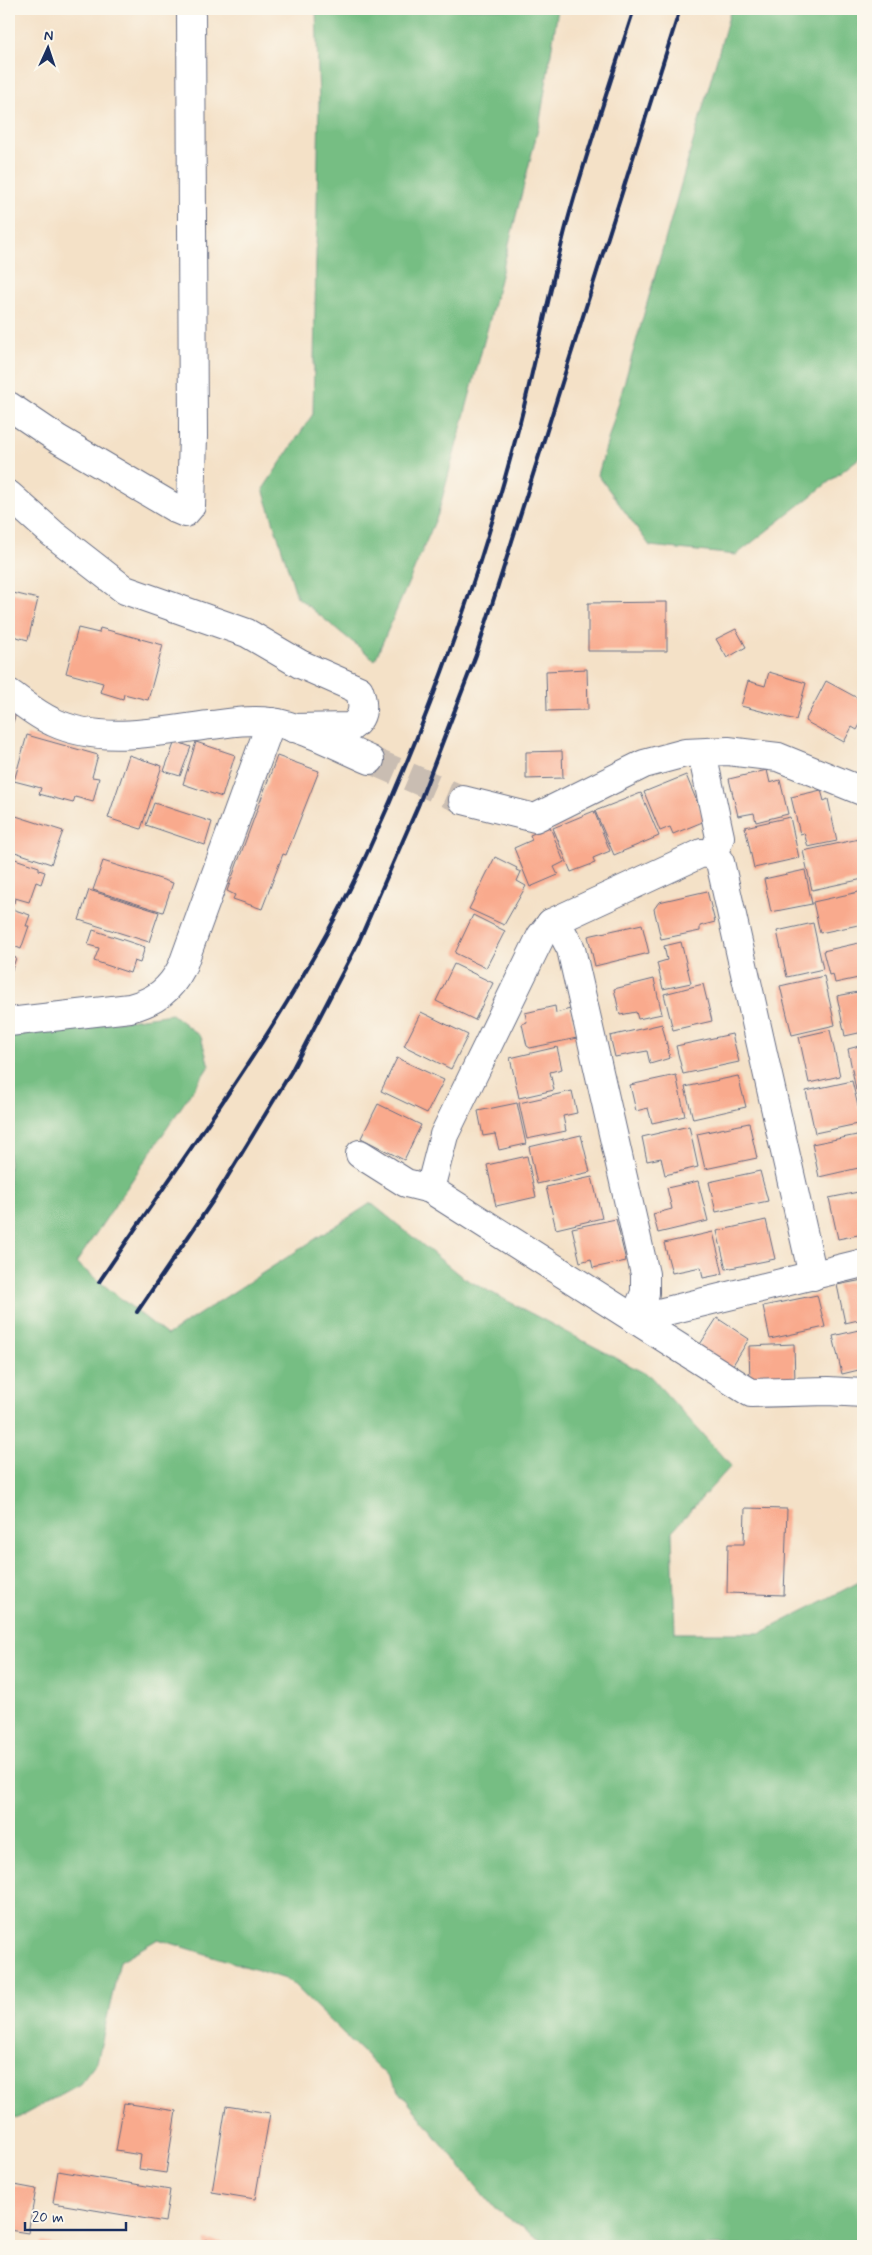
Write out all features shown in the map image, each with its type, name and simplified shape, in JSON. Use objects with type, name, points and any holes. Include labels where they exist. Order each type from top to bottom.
[{"type":"street","points":[[9,406],[58,439],[185,513],[191,506],[190,477],[193,436],[191,372],[191,9]]},
{"type":"street","points":[[9,494],[53,534],[125,590],[247,633],[300,664],[359,690],[363,701],[363,711],[358,722],[351,727],[282,725],[247,721],[121,735],[98,735],[74,730],[52,722],[9,693]]},
{"type":"street","points":[[282,725],[370,760]]},
{"type":"street","points":[[9,1022],[130,1008],[147,1004],[162,995],[174,982],[182,967],[282,725]]},
{"type":"street","points":[[463,800],[535,818],[644,764],[685,753],[728,751],[778,756],[863,792]]},
{"type":"street","points":[[702,752],[720,837],[713,856]]},
{"type":"street","points":[[430,1189],[444,1135],[541,936],[551,924],[702,853],[713,856],[720,862],[813,1276]]},
{"type":"street","points":[[551,924],[563,934],[571,949],[645,1274],[645,1293],[634,1319]]},
{"type":"street","points":[[360,1154],[406,1183],[430,1189],[751,1393],[828,1391],[863,1393]]},
{"type":"street","points":[[634,1319],[863,1263]]},
{"type":"green space","points":[[316,9],[558,9],[540,121],[438,514],[375,660],[297,597],[263,489],[313,414],[319,103]]},
{"type":"green space","points":[[731,9],[863,9],[863,455],[736,555],[650,546],[598,475]]},
{"type":"green space","points":[[172,1014],[201,1037],[209,1066],[76,1263],[167,1335],[371,1203],[462,1277],[650,1376],[731,1466],[672,1531],[675,1633],[761,1633],[863,1580],[863,2229],[850,2246],[550,2246],[495,2209],[386,2075],[289,1980],[158,1939],[120,1961],[97,2062],[80,2084],[16,2119],[9,2111],[9,1036]]},
{"type":"building","points":[[9,592],[38,599],[28,640],[9,635]]},
{"type":"building","points":[[667,602],[667,651],[588,651],[588,603]]},
{"type":"building","points":[[78,628],[99,633],[100,628],[163,645],[148,700],[124,694],[123,699],[100,692],[103,683],[66,673]]},
{"type":"building","points":[[736,629],[746,647],[727,658],[716,639]]},
{"type":"building","points":[[587,669],[588,710],[547,711],[546,671]]},
{"type":"building","points":[[769,672],[806,683],[796,720],[741,706],[748,681],[765,686]]},
{"type":"building","points":[[826,681],[863,701],[863,719],[857,730],[852,727],[844,742],[805,721]]},
{"type":"building","points":[[9,712],[16,714],[9,733]]},
{"type":"building","points":[[27,735],[98,755],[92,777],[99,778],[93,802],[75,797],[73,803],[39,794],[41,788],[14,781]]},
{"type":"building","points":[[175,741],[191,747],[180,776],[164,771]]},
{"type":"building","points":[[196,742],[235,755],[222,797],[183,784]]},
{"type":"building","points":[[562,751],[563,778],[526,779],[526,752]]},
{"type":"building","points":[[129,755],[162,766],[141,829],[108,818]]},
{"type":"building","points":[[277,756],[319,771],[286,855],[283,854],[262,909],[233,899],[235,895],[227,891]]},
{"type":"building","points":[[767,770],[770,783],[780,780],[788,814],[756,822],[754,813],[738,816],[729,779]]},
{"type":"building","points":[[686,775],[705,821],[673,834],[670,827],[660,831],[644,792]]},
{"type":"building","points":[[821,790],[824,801],[828,799],[837,841],[808,847],[804,833],[800,834],[791,797]]},
{"type":"building","points":[[641,793],[659,836],[614,855],[595,811]]},
{"type":"building","points":[[154,803],[212,822],[205,845],[146,825]]},
{"type":"building","points":[[594,811],[610,851],[593,858],[595,863],[571,872],[553,828]]},
{"type":"building","points":[[16,816],[63,831],[51,864],[9,850],[9,828]]},
{"type":"building","points":[[790,817],[799,858],[754,868],[745,827]]},
{"type":"building","points":[[550,827],[564,862],[554,867],[558,875],[530,887],[514,848],[532,840],[530,835]]},
{"type":"building","points":[[859,839],[863,856],[863,879],[812,890],[803,851]]},
{"type":"building","points":[[9,857],[39,867],[39,870],[45,872],[41,884],[36,882],[29,902],[15,898],[14,903],[9,901]]},
{"type":"building","points":[[495,857],[517,868],[516,870],[521,872],[517,881],[526,886],[504,925],[469,909]]},
{"type":"building","points":[[103,861],[173,883],[163,912],[93,890]]},
{"type":"building","points":[[805,870],[812,904],[771,912],[764,879]]},
{"type":"building","points":[[89,890],[159,912],[149,942],[79,920]]},
{"type":"building","points":[[707,891],[715,922],[700,926],[700,931],[661,939],[654,909],[659,902]]},
{"type":"building","points":[[863,891],[863,924],[820,933],[813,902]]},
{"type":"building","points":[[9,908],[30,915],[26,926],[29,926],[21,949],[9,944]]},
{"type":"building","points":[[473,915],[505,931],[486,968],[455,953]]},
{"type":"building","points":[[813,923],[823,969],[787,977],[777,931]]},
{"type":"building","points":[[642,924],[649,953],[595,966],[588,936]]},
{"type":"building","points":[[93,930],[145,947],[140,963],[134,961],[130,973],[94,961],[99,948],[88,945]]},
{"type":"building","points":[[681,942],[691,983],[663,989],[657,963],[667,960],[664,946]]},
{"type":"building","points":[[863,942],[863,977],[835,983],[833,974],[829,975],[823,951]]},
{"type":"building","points":[[9,955],[16,958],[9,978]]},
{"type":"building","points":[[454,964],[493,983],[475,1020],[436,1001]]},
{"type":"building","points":[[824,976],[835,1025],[792,1035],[780,986]]},
{"type":"building","points":[[654,979],[662,1014],[638,1019],[636,1012],[620,1015],[614,989]]},
{"type":"building","points":[[703,984],[712,1021],[673,1030],[664,994]]},
{"type":"building","points":[[863,991],[863,1032],[845,1036],[837,996]]},
{"type":"building","points":[[555,1006],[556,1013],[570,1009],[577,1038],[530,1048],[527,1046],[522,1024],[527,1022],[525,1013]]},
{"type":"building","points":[[421,1012],[468,1035],[451,1069],[404,1046]]},
{"type":"building","points":[[662,1024],[670,1058],[650,1064],[647,1051],[615,1057],[610,1036]]},
{"type":"building","points":[[830,1030],[840,1076],[809,1083],[799,1037]]},
{"type":"building","points":[[732,1034],[739,1062],[683,1074],[676,1046]]},
{"type":"building","points":[[863,1045],[863,1088],[856,1090],[848,1049]]},
{"type":"building","points":[[557,1047],[562,1069],[550,1072],[554,1090],[519,1098],[510,1058]]},
{"type":"building","points":[[397,1058],[444,1080],[427,1113],[381,1091]]},
{"type":"building","points":[[676,1075],[685,1116],[652,1123],[648,1108],[636,1111],[630,1085]]},
{"type":"building","points":[[738,1076],[746,1107],[693,1119],[685,1087]]},
{"type":"building","points":[[852,1081],[862,1123],[815,1133],[806,1091]]},
{"type":"building","points":[[572,1091],[577,1113],[563,1116],[566,1131],[527,1139],[519,1103]]},
{"type":"building","points":[[517,1103],[526,1144],[499,1150],[495,1134],[483,1136],[478,1111]]},
{"type":"building","points":[[378,1104],[421,1125],[404,1160],[361,1138]]},
{"type":"building","points":[[749,1123],[757,1158],[705,1169],[697,1134]]},
{"type":"building","points":[[689,1126],[698,1167],[665,1175],[661,1158],[647,1161],[642,1137]]},
{"type":"building","points":[[862,1134],[863,1167],[819,1177],[812,1144]]},
{"type":"building","points":[[581,1135],[590,1172],[537,1184],[529,1147]]},
{"type":"building","points":[[527,1156],[536,1197],[496,1206],[487,1165]]},
{"type":"building","points":[[760,1171],[768,1201],[716,1212],[709,1182]]},
{"type":"building","points":[[592,1177],[602,1218],[556,1229],[546,1187]]},
{"type":"building","points":[[698,1181],[708,1221],[658,1233],[653,1214],[672,1209],[667,1188]]},
{"type":"building","points":[[863,1191],[863,1234],[838,1239],[829,1198]]},
{"type":"building","points":[[616,1219],[626,1261],[593,1268],[591,1259],[580,1262],[572,1228]]},
{"type":"building","points":[[766,1220],[775,1259],[726,1269],[717,1231]]},
{"type":"building","points":[[713,1232],[723,1274],[703,1278],[701,1267],[672,1273],[664,1243]]},
{"type":"building","points":[[863,1280],[863,1319],[845,1323],[837,1285]]},
{"type":"building","points":[[817,1295],[825,1327],[770,1339],[763,1306]]},
{"type":"building","points":[[717,1318],[749,1339],[728,1373],[695,1352]]},
{"type":"building","points":[[863,1329],[863,1369],[842,1374],[833,1336]]},
{"type":"building","points":[[794,1344],[795,1382],[750,1383],[749,1346]]},
{"type":"building","points":[[745,1508],[787,1509],[784,1595],[727,1593],[728,1544],[744,1544]]},
{"type":"building","points":[[124,2103],[176,2111],[166,2173],[139,2169],[141,2155],[116,2151]]},
{"type":"building","points":[[226,2106],[270,2113],[255,2199],[212,2192]]},
{"type":"building","points":[[58,2171],[170,2190],[165,2222],[53,2203]]},
{"type":"building","points":[[9,2184],[36,2189],[28,2233],[9,2230]]},
{"type":"building","points":[[205,2240],[246,2245],[246,2246],[204,2246]]},
{"type":"building","points":[[41,2242],[63,2245],[63,2246],[40,2246]]},
{"type":"tunnel","points":[[370,760],[463,800]]},
{"type":"railway","points":[[99,1282],[208,1124],[278,1017],[311,962],[341,906],[391,800],[451,648],[501,493],[522,414],[567,223],[634,9]]},
{"type":"railway","points":[[137,1312],[214,1199],[291,1072],[359,941],[418,806],[476,655],[680,9]]}]
